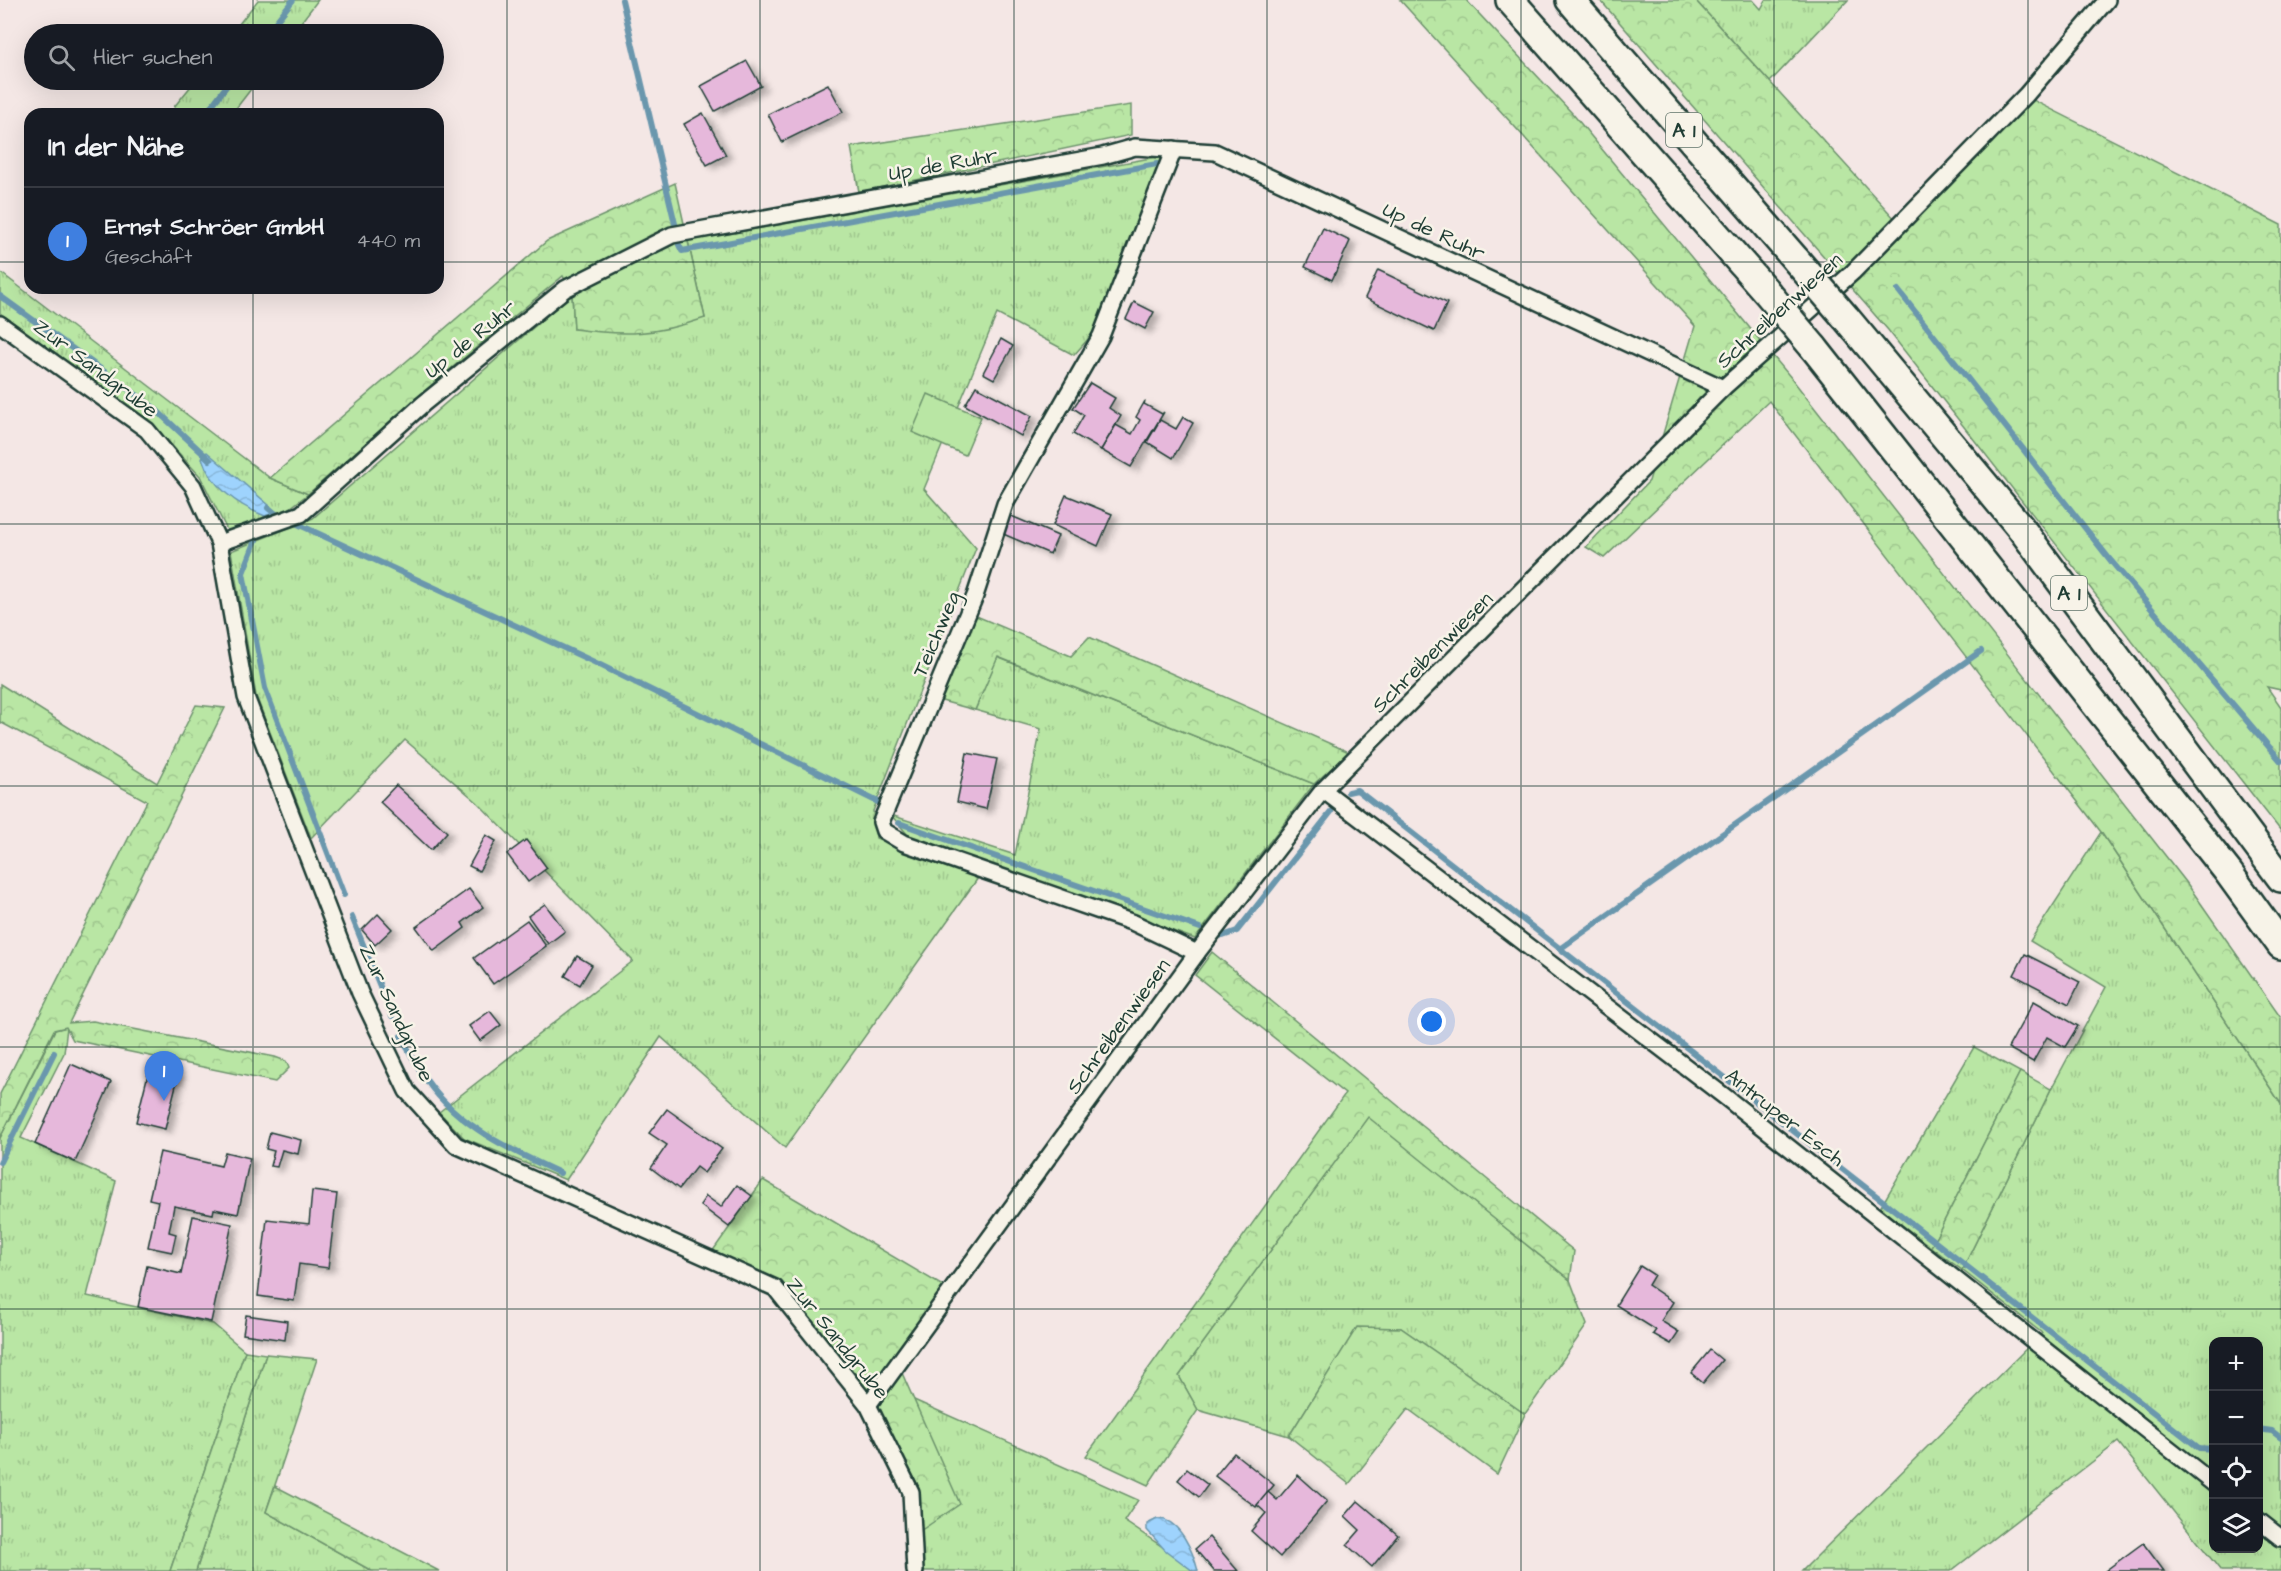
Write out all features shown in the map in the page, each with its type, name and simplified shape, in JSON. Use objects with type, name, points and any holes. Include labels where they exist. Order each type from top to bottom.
[{"type":"highway","name":"A 1","points":[[1510,0],[1814,348],[2214,854],[2281,945]]},
{"type":"highway","name":"A 1","points":[[1570,0],[1846,318],[2020,527],[2281,878]]},
{"type":"street","name":"Schreibenwiesen","points":[[868,1405],[1197,953],[1323,790],[1723,388],[1853,272],[2026,95],[2108,0]]},
{"type":"street","name":"Up de Ruhr","points":[[219,543],[301,514],[423,404],[565,289],[672,235],[1103,156],[1135,147],[1215,152],[1723,388]]},
{"type":"street","name":"Teichweg","points":[[1174,149],[1101,336],[1005,504],[975,596],[881,822],[885,831],[904,843],[1134,923],[1197,953]]},
{"type":"street","name":"Zur Sandgrube","points":[[0,324],[147,430],[193,486],[219,543],[246,697],[360,993],[407,1091],[456,1145],[775,1288],[868,1405],[911,1492],[915,1571]]},
{"type":"street","name":"Antruper Esch","points":[[1323,790],[1724,1096],[2209,1480]]},
{"type":"street","points":[[2263,1523],[2281,1538]]},
{"type":"green space","points":[[258,0],[318,0],[300,24],[239,24]]},
{"type":"green space","points":[[1400,0],[1466,0],[1572,113],[1792,379],[2186,882],[2281,1018],[2281,1104],[2101,832],[1769,401],[1604,558],[1586,547],[1649,481],[1695,326]]},
{"type":"green space","points":[[1600,0],[1695,0],[1896,220],[2019,93],[2281,225],[2281,690],[2267,687],[2281,707],[2281,831],[1888,330]]},
{"type":"green space","points":[[1695,0],[1753,0],[1761,9],[1766,0],[1848,0],[1770,82]]},
{"type":"green space","points":[[188,90],[250,90],[236,108],[174,107]]},
{"type":"green space","points":[[1131,105],[1131,135],[859,192],[851,147]]},
{"type":"green space","points":[[1162,156],[1096,330],[1074,355],[997,314],[924,489],[976,548],[873,811],[876,838],[978,878],[785,1148],[661,1037],[566,1180],[464,1138],[439,1112],[633,961],[477,802],[405,740],[311,838],[256,696],[231,551],[313,518],[572,294],[574,329],[705,318],[688,241]]},
{"type":"green space","points":[[675,183],[705,318],[655,331],[609,333],[574,329],[572,294],[563,276],[436,381],[308,494],[270,478],[547,241]]},
{"type":"green space","points":[[0,272],[24,290],[24,294],[29,294],[270,478],[308,494],[286,511],[228,532],[200,476],[150,422],[0,313]]},
{"type":"green space","points":[[928,394],[981,417],[965,455],[912,432]]},
{"type":"green space","points":[[974,615],[1071,656],[1089,637],[1349,752],[1314,784],[998,657],[975,710],[938,700]]},
{"type":"green space","points":[[997,657],[1314,784],[1195,939],[908,835],[891,815],[1015,855],[1041,729],[975,710]]},
{"type":"green space","points":[[0,684],[157,783],[196,705],[225,708],[69,1023],[93,1021],[275,1057],[286,1061],[289,1068],[275,1082],[73,1040],[66,1027],[54,1030],[0,1138],[0,1094],[147,801],[0,722]]},
{"type":"green space","points":[[2101,832],[2281,1104],[2281,1571],[2221,1571],[2118,1442],[1951,1571],[1802,1571],[2042,1333],[1962,1270],[2051,1089],[2106,987],[2030,941]]},
{"type":"green space","points":[[1212,952],[1574,1251],[1570,1280],[1368,1117],[1179,1376],[1198,1410],[1148,1485],[1086,1456],[1345,1094],[1195,975]]},
{"type":"green space","points":[[67,1027],[64,1053],[21,1138],[116,1181],[87,1296],[213,1324],[245,1351],[170,1571],[0,1571],[0,1138],[55,1030]]},
{"type":"green space","points":[[1974,1047],[2020,1072],[1931,1247],[1880,1208]]},
{"type":"green space","points":[[2020,1072],[2051,1089],[1962,1270],[1931,1247]]},
{"type":"green space","points":[[1368,1116],[1570,1280],[1587,1325],[1525,1414],[1401,1328],[1357,1328],[1289,1436],[1198,1410],[1179,1376]]},
{"type":"green space","points":[[763,1180],[943,1286],[902,1373],[960,1504],[920,1531],[917,1483],[868,1393],[780,1285],[712,1252]]},
{"type":"green space","points":[[1357,1327],[1401,1328],[1525,1414],[1497,1474],[1408,1409],[1349,1484],[1289,1436]]},
{"type":"green space","points":[[245,1351],[266,1354],[196,1571],[170,1571]]},
{"type":"green space","points":[[266,1354],[317,1359],[266,1512],[372,1571],[196,1571]]},
{"type":"green space","points":[[914,1400],[1138,1500],[1124,1521],[1194,1568],[1192,1571],[922,1571]]},
{"type":"green space","points":[[275,1486],[439,1571],[372,1571],[266,1512]]},
{"type":"water","points":[[207,452],[277,512],[265,516],[245,507],[227,494],[206,468],[202,458]]},
{"type":"water","points":[[1157,1519],[1173,1524],[1179,1530],[1185,1538],[1198,1571],[1193,1571],[1165,1550],[1147,1530],[1147,1524]]},
{"type":"building","points":[[747,61],[761,86],[715,111],[701,86]]},
{"type":"building","points":[[828,84],[843,112],[782,142],[768,114]]},
{"type":"building","points":[[703,113],[726,155],[707,165],[684,124]]},
{"type":"building","points":[[1323,228],[1350,241],[1332,280],[1305,267]]},
{"type":"building","points":[[1378,270],[1447,303],[1434,331],[1365,298]]},
{"type":"building","points":[[1134,302],[1154,312],[1145,329],[1126,319]]},
{"type":"building","points":[[1001,339],[1013,346],[994,379],[983,373]]},
{"type":"building","points":[[1090,383],[1115,398],[1109,408],[1121,416],[1101,450],[1073,434],[1084,415],[1073,408]]},
{"type":"building","points":[[976,386],[1032,416],[1021,436],[965,405]]},
{"type":"building","points":[[1145,401],[1144,404],[1162,414],[1164,412],[1131,467],[1101,450],[1116,425],[1132,434],[1140,420],[1136,417]]},
{"type":"building","points":[[1183,417],[1193,423],[1173,458],[1147,442],[1160,420],[1176,429]]},
{"type":"building","points":[[1066,495],[1112,514],[1098,546],[1053,525]]},
{"type":"building","points":[[1009,515],[1058,536],[1050,554],[1001,533]]},
{"type":"building","points":[[967,753],[997,759],[986,809],[957,802]]},
{"type":"building","points":[[396,785],[447,832],[431,850],[380,802]]},
{"type":"building","points":[[486,835],[496,841],[479,871],[469,866]]},
{"type":"building","points":[[526,840],[547,868],[528,882],[507,854]]},
{"type":"building","points":[[469,889],[483,907],[462,923],[465,928],[434,951],[416,927]]},
{"type":"building","points":[[545,904],[565,931],[548,944],[528,916]]},
{"type":"building","points":[[378,914],[392,929],[375,945],[362,930]]},
{"type":"building","points":[[527,920],[546,946],[493,984],[474,958]]},
{"type":"building","points":[[2025,954],[2080,982],[2069,1004],[2014,975]]},
{"type":"building","points":[[577,956],[592,965],[580,985],[565,976]]},
{"type":"building","points":[[2034,1001],[2078,1026],[2065,1047],[2047,1037],[2033,1062],[2008,1048]]},
{"type":"building","points":[[490,1011],[501,1025],[480,1041],[469,1026]]},
{"type":"building","points":[[71,1064],[111,1082],[75,1162],[35,1144]]},
{"type":"building","points":[[150,1066],[179,1073],[165,1129],[136,1122]]},
{"type":"building","points":[[667,1109],[722,1149],[704,1173],[696,1167],[679,1189],[651,1168],[667,1145],[649,1133]]},
{"type":"building","points":[[270,1132],[301,1140],[298,1154],[282,1150],[277,1167],[270,1166],[274,1151],[266,1149]]},
{"type":"building","points":[[160,1152],[221,1166],[225,1152],[250,1158],[238,1214],[214,1209],[213,1214],[174,1206],[169,1232],[176,1234],[172,1252],[148,1247],[158,1201],[149,1199]]},
{"type":"building","points":[[737,1185],[752,1196],[729,1227],[700,1205],[706,1196],[721,1207]]},
{"type":"building","points":[[312,1191],[337,1194],[328,1268],[299,1264],[294,1301],[258,1296],[267,1219],[309,1224]]},
{"type":"building","points":[[193,1216],[232,1224],[211,1322],[138,1307],[147,1266],[181,1274]]},
{"type":"building","points":[[1640,1266],[1654,1275],[1648,1285],[1673,1302],[1661,1321],[1679,1332],[1671,1344],[1653,1334],[1656,1330],[1616,1305]]},
{"type":"building","points":[[246,1315],[287,1321],[285,1340],[243,1334]]},
{"type":"building","points":[[1710,1350],[1722,1360],[1703,1383],[1691,1373]]},
{"type":"building","points":[[1234,1453],[1274,1485],[1256,1507],[1215,1476]]},
{"type":"building","points":[[1187,1469],[1208,1485],[1199,1497],[1178,1480]]},
{"type":"building","points":[[1298,1475],[1327,1501],[1280,1557],[1251,1531],[1266,1513],[1257,1505],[1268,1492],[1277,1500]]},
{"type":"building","points":[[1358,1501],[1398,1535],[1372,1567],[1347,1545],[1360,1530],[1345,1516]]},
{"type":"building","points":[[1209,1537],[1238,1571],[1214,1571],[1195,1549]]},
{"type":"building","points":[[2143,1543],[2164,1571],[2105,1571]]},
{"type":"waterway","points":[[274,24],[293,0]]},
{"type":"waterway","points":[[622,0],[676,228]]},
{"type":"waterway","points":[[210,108],[224,90]]},
{"type":"waterway","points":[[679,245],[682,251],[1157,164]]},
{"type":"waterway","points":[[1898,290],[2111,561],[2281,761]]},
{"type":"waterway","points":[[0,296],[153,407],[210,460]]},
{"type":"waterway","points":[[268,508],[274,513],[594,662],[878,802]]},
{"type":"waterway","points":[[256,540],[243,573],[265,688],[344,895]]},
{"type":"waterway","points":[[1561,948],[1981,651]]},
{"type":"waterway","points":[[1348,792],[1357,790],[2199,1448],[2209,1449]]},
{"type":"waterway","points":[[1223,936],[1237,931],[1331,812]]},
{"type":"waterway","points":[[899,823],[1200,928]]},
{"type":"waterway","points":[[352,917],[392,1016]]},
{"type":"waterway","points":[[401,1036],[427,1081],[454,1111],[487,1136],[560,1173]]},
{"type":"waterway","points":[[0,1162],[54,1053]]},
{"type":"waterway","points":[[2263,1430],[2272,1431],[2281,1438]]},
{"type":"place","name":"Ernst Schröer GmbH","points":[[164,1101]]}]
